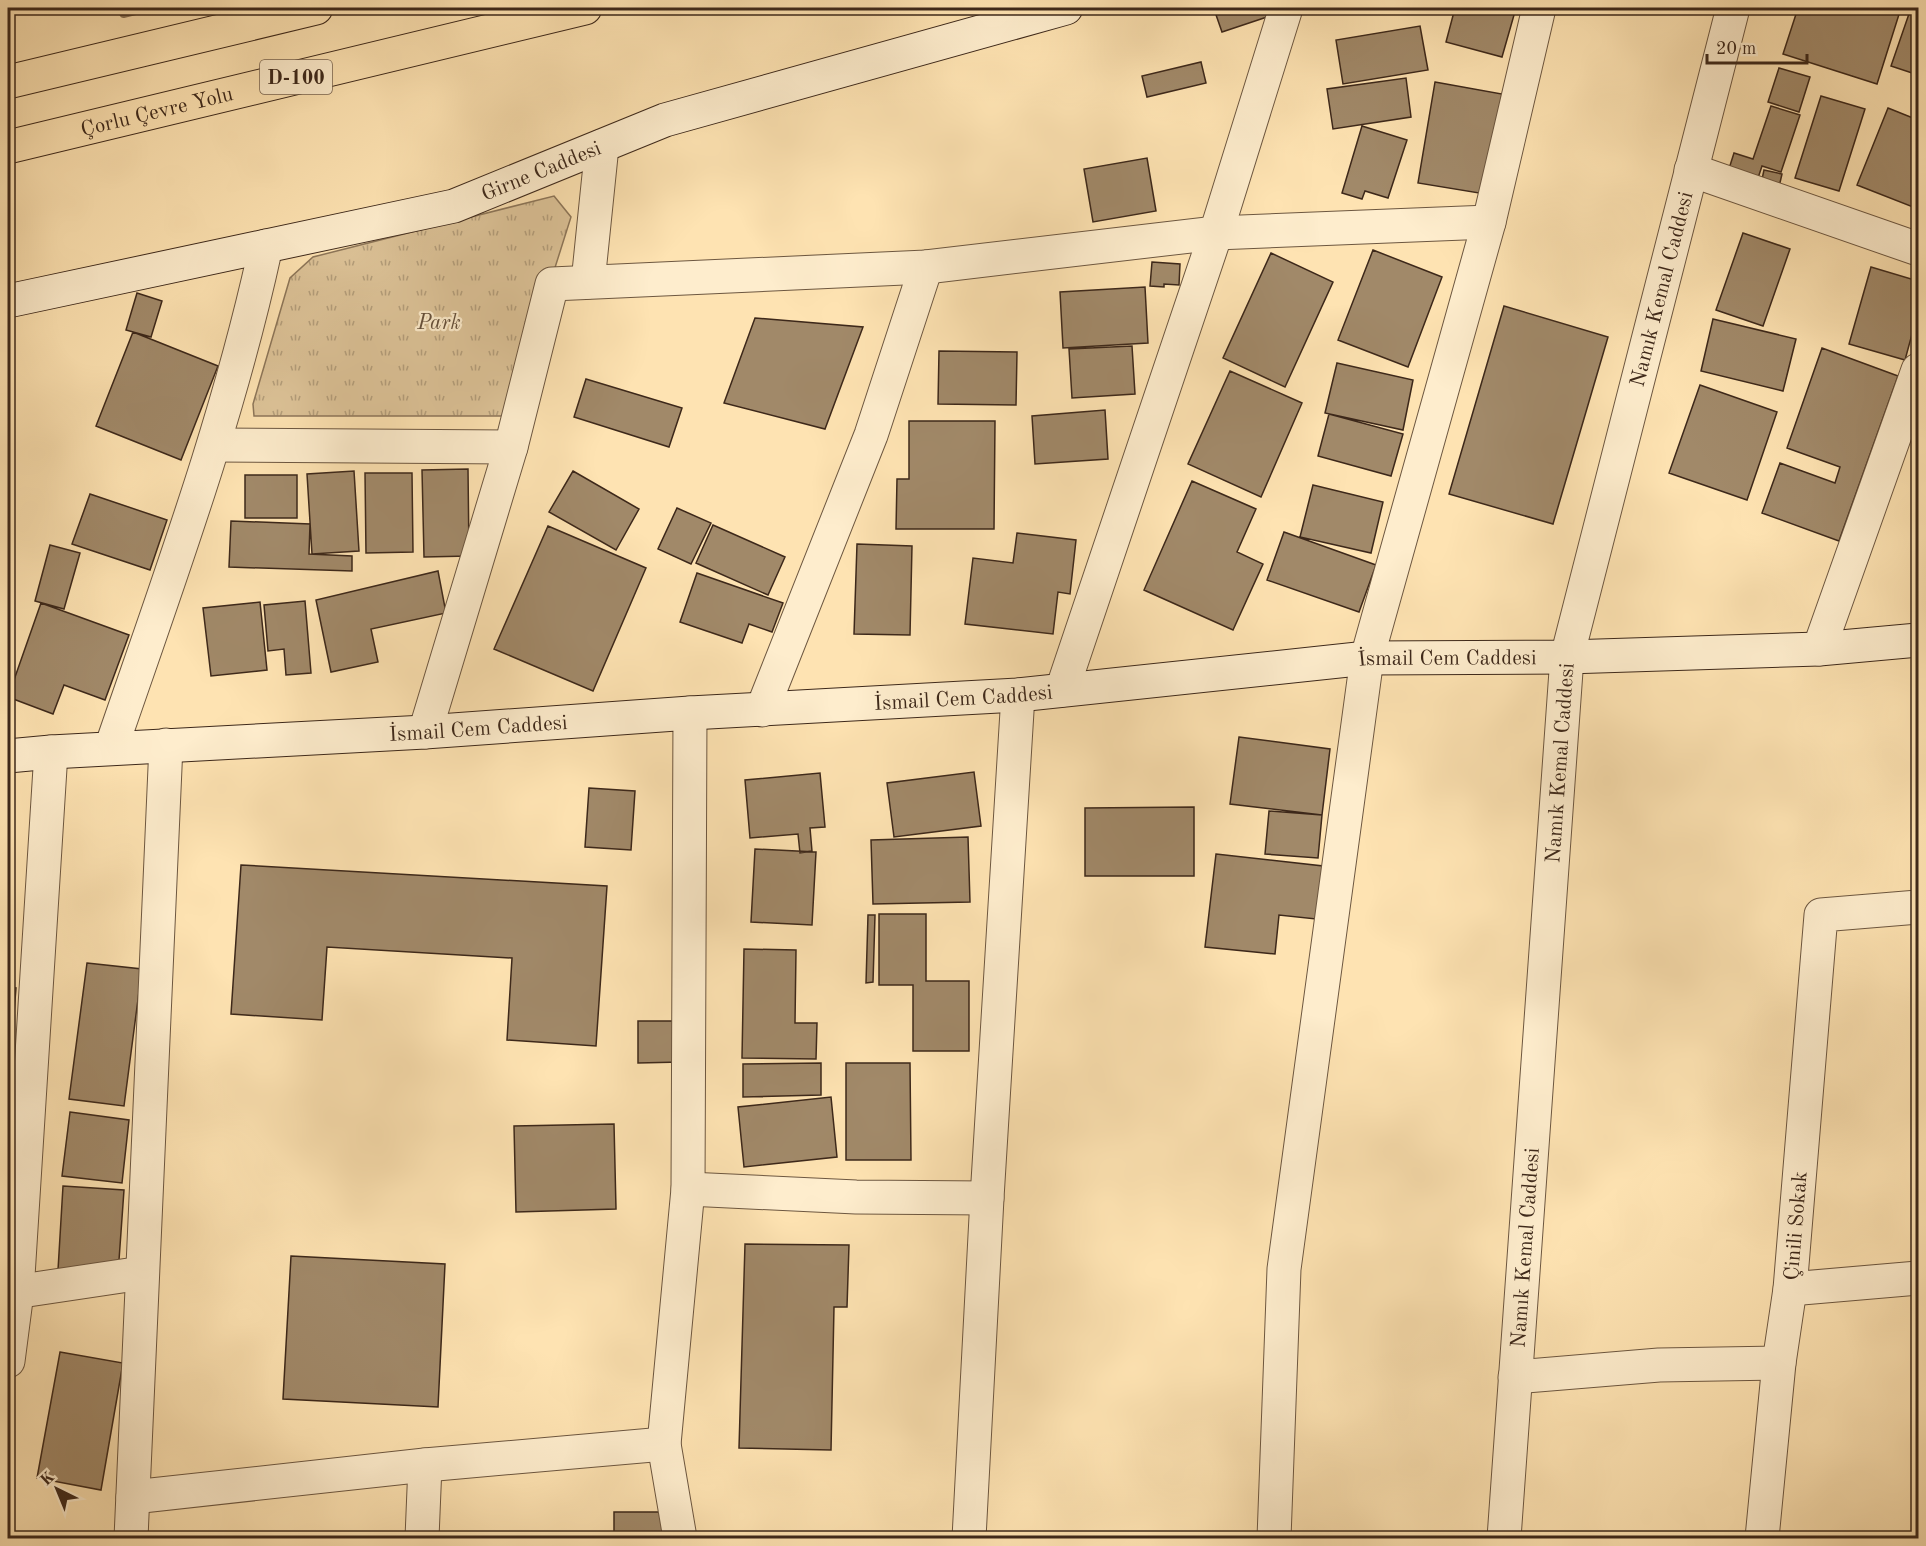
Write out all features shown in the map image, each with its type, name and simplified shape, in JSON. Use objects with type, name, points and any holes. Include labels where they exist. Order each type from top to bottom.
[{"type":"highway","points":[[8,82],[316,8]]},
{"type":"highway","name":"Çorlu Çevre Yolu","points":[[8,147],[585,8]]},
{"type":"street","name":"Girne Caddesi","points":[[8,301],[454,207],[665,120],[1066,8]]},
{"type":"street","points":[[1062,690],[1216,233],[1286,8]]},
{"type":"street","points":[[1274,1539],[1284,1269],[1367,658],[1489,222],[1539,8]]},
{"type":"street","name":"Namık Kemal Caddesi","points":[[1504,1539],[1567,657],[1733,8]]},
{"type":"street","points":[[588,282],[602,146]]},
{"type":"street","points":[[1691,170],[1918,249]]},
{"type":"street","points":[[425,732],[511,447],[552,284],[926,267],[1216,233],[1489,222]]},
{"type":"street","points":[[111,748],[214,445],[250,320],[266,246]]},
{"type":"street","points":[[762,711],[871,435],[926,267]]},
{"type":"street","points":[[1819,649],[1918,370]]},
{"type":"street","points":[[214,445],[511,447]]},
{"type":"street","name":"İsmail Cem Caddesi","points":[[8,756],[111,748],[425,732],[690,713],[762,711],[1018,695],[1367,658],[1567,657],[1819,649],[1918,640]]},
{"type":"street","points":[[969,1539],[1018,695]]},
{"type":"street","points":[[680,1539],[664,1444],[688,1189],[690,713]]},
{"type":"street","points":[[131,1539],[166,745]]},
{"type":"street","points":[[8,1361],[51,752]]},
{"type":"street","name":"Çinili Sokak","points":[[1762,1539],[1779,1363],[1790,1289],[1821,915],[1918,907]]},
{"type":"street","points":[[688,1189],[856,1197],[987,1198]]},
{"type":"street","points":[[12,1292],[142,1273]]},
{"type":"street","points":[[1790,1289],[1918,1278]]},
{"type":"street","points":[[1515,1377],[1659,1365],[1779,1363]]},
{"type":"street","points":[[133,1497],[425,1465],[664,1444]]},
{"type":"street","points":[[422,1539],[425,1465]]},
{"type":"green space","name":"Park","points":[[554,196],[571,217],[508,416],[254,416],[253,404],[290,278],[313,257]]},
{"type":"building","points":[[1267,8],[1270,16],[1222,32],[1214,9]]},
{"type":"building","points":[[1455,8],[1516,8],[1502,57],[1446,42]]},
{"type":"building","points":[[1798,8],[1901,8],[1877,84],[1783,54]]},
{"type":"building","points":[[1911,8],[1918,8],[1918,75],[1891,66]]},
{"type":"building","points":[[1420,26],[1428,70],[1343,84],[1336,40]]},
{"type":"building","points":[[1201,62],[1206,83],[1147,97],[1142,76]]},
{"type":"building","points":[[1779,68],[1810,77],[1799,112],[1768,102]]},
{"type":"building","points":[[1406,78],[1411,117],[1333,129],[1327,89]]},
{"type":"building","points":[[1435,82],[1502,94],[1485,194],[1418,183]]},
{"type":"building","points":[[1821,96],[1865,109],[1839,191],[1795,178]]},
{"type":"building","points":[[1771,106],[1800,115],[1781,172],[1762,166],[1756,184],[1727,175],[1734,153],[1753,159]]},
{"type":"building","points":[[1888,108],[1918,120],[1918,209],[1857,185]]},
{"type":"building","points":[[1362,126],[1407,140],[1388,198],[1365,191],[1362,199],[1342,193]]},
{"type":"building","points":[[1147,158],[1156,211],[1093,222],[1084,169]]},
{"type":"building","points":[[1764,170],[1782,174],[1779,187],[1761,184]]},
{"type":"building","points":[[1743,233],[1790,249],[1763,326],[1716,310]]},
{"type":"building","points":[[1373,250],[1442,277],[1408,367],[1338,340]]},
{"type":"building","points":[[1271,253],[1333,282],[1285,387],[1223,358]]},
{"type":"building","points":[[1152,262],[1180,264],[1179,285],[1150,286]]},
{"type":"building","points":[[1871,267],[1918,281],[1918,312],[1905,360],[1849,344]]},
{"type":"building","points":[[1145,287],[1148,343],[1063,348],[1060,292]]},
{"type":"building","points":[[137,293],[162,301],[151,337],[126,330]]},
{"type":"building","points":[[1504,306],[1608,337],[1553,524],[1449,494]]},
{"type":"building","points":[[755,318],[863,327],[825,429],[724,403]]},
{"type":"building","points":[[1713,319],[1796,339],[1783,391],[1701,371]]},
{"type":"building","points":[[133,332],[218,366],[181,460],[96,426]]},
{"type":"building","points":[[1132,346],[1135,394],[1072,398],[1069,349]]},
{"type":"building","points":[[1822,348],[1898,376],[1839,541],[1762,513],[1780,463],[1835,483],[1840,467],[1787,448]]},
{"type":"building","points":[[939,351],[1017,352],[1016,405],[938,404]]},
{"type":"building","points":[[1337,363],[1413,380],[1403,430],[1325,413]]},
{"type":"building","points":[[1230,371],[1302,403],[1261,497],[1188,464]]},
{"type":"building","points":[[586,379],[682,408],[669,447],[574,417]]},
{"type":"building","points":[[1700,385],[1777,412],[1747,500],[1669,473]]},
{"type":"building","points":[[1105,410],[1108,459],[1035,464],[1032,416]]},
{"type":"building","points":[[1329,414],[1403,434],[1391,476],[1318,456]]},
{"type":"building","points":[[909,421],[995,421],[994,529],[896,529],[897,479],[909,479]]},
{"type":"building","points":[[8,454],[12,469],[8,470]]},
{"type":"building","points":[[468,469],[469,556],[424,557],[422,470]]},
{"type":"building","points":[[354,471],[359,551],[312,554],[307,474]]},
{"type":"building","points":[[573,471],[639,509],[616,550],[549,512]]},
{"type":"building","points":[[365,473],[412,473],[413,552],[366,553]]},
{"type":"building","points":[[245,475],[297,475],[297,518],[245,518]]},
{"type":"building","points":[[1192,481],[1256,509],[1237,552],[1263,564],[1233,630],[1144,590]]},
{"type":"building","points":[[1313,485],[1383,502],[1371,553],[1300,537]]},
{"type":"building","points":[[90,494],[167,520],[150,570],[72,544]]},
{"type":"building","points":[[677,508],[711,523],[691,564],[658,549]]},
{"type":"building","points":[[231,521],[310,524],[309,554],[352,556],[352,571],[229,567]]},
{"type":"building","points":[[713,525],[785,557],[768,595],[696,563]]},
{"type":"building","points":[[548,526],[646,568],[593,691],[494,649]]},
{"type":"building","points":[[1284,532],[1376,565],[1359,612],[1267,580]]},
{"type":"building","points":[[1017,533],[1076,540],[1070,594],[1058,592],[1053,634],[965,624],[973,558],[1013,563]]},
{"type":"building","points":[[857,544],[912,546],[910,635],[854,634]]},
{"type":"building","points":[[50,545],[80,553],[64,609],[35,601]]},
{"type":"building","points":[[438,571],[446,613],[371,629],[378,662],[331,672],[316,600]]},
{"type":"building","points":[[697,573],[783,603],[772,632],[749,624],[742,643],[680,622]]},
{"type":"building","points":[[305,601],[311,673],[286,675],[284,649],[268,651],[264,605]]},
{"type":"building","points":[[260,602],[267,670],[211,676],[203,608]]},
{"type":"building","points":[[41,603],[129,635],[105,700],[64,685],[53,714],[8,697]]},
{"type":"building","points":[[1239,737],[1330,749],[1322,815],[1230,804]]},
{"type":"building","points":[[974,772],[981,826],[894,837],[887,783]]},
{"type":"building","points":[[820,773],[825,827],[810,828],[812,851],[800,853],[798,834],[750,838],[745,780]]},
{"type":"building","points":[[589,788],[635,791],[631,850],[585,847]]},
{"type":"building","points":[[1194,807],[1194,876],[1085,876],[1085,808]]},
{"type":"building","points":[[1269,811],[1322,815],[1318,858],[1265,854]]},
{"type":"building","points":[[968,837],[970,902],[873,904],[871,840]]},
{"type":"building","points":[[755,849],[816,852],[812,925],[751,922]]},
{"type":"building","points":[[1216,854],[1323,866],[1316,919],[1279,915],[1275,954],[1205,947]]},
{"type":"building","points":[[241,865],[607,886],[596,1046],[507,1040],[512,958],[327,947],[322,1020],[231,1014]]},
{"type":"building","points":[[879,914],[926,914],[926,981],[969,981],[969,1051],[913,1051],[913,985],[879,985]]},
{"type":"building","points":[[868,915],[875,915],[873,982],[866,983]]},
{"type":"building","points":[[744,949],[796,950],[795,1023],[817,1023],[816,1059],[742,1058]]},
{"type":"building","points":[[87,963],[142,969],[124,1106],[69,1099]]},
{"type":"building","points":[[8,987],[16,988],[8,1086]]},
{"type":"building","points":[[638,1021],[681,1021],[681,1062],[638,1063]]},
{"type":"building","points":[[821,1063],[821,1095],[743,1097],[743,1064]]},
{"type":"building","points":[[846,1063],[910,1063],[911,1160],[846,1160]]},
{"type":"building","points":[[831,1097],[837,1157],[744,1167],[738,1107]]},
{"type":"building","points":[[70,1112],[129,1120],[122,1183],[62,1176]]},
{"type":"building","points":[[614,1124],[616,1209],[516,1212],[514,1126]]},
{"type":"building","points":[[63,1186],[124,1190],[118,1274],[58,1270]]},
{"type":"building","points":[[745,1244],[849,1245],[847,1307],[834,1307],[831,1450],[739,1448]]},
{"type":"building","points":[[291,1256],[445,1264],[438,1407],[283,1399]]},
{"type":"building","points":[[60,1352],[123,1363],[101,1490],[37,1478]]},
{"type":"building","points":[[614,1512],[667,1512],[667,1538],[614,1538]]},
{"type":"waterway","points":[[122,8],[124,13],[144,8]]}]
